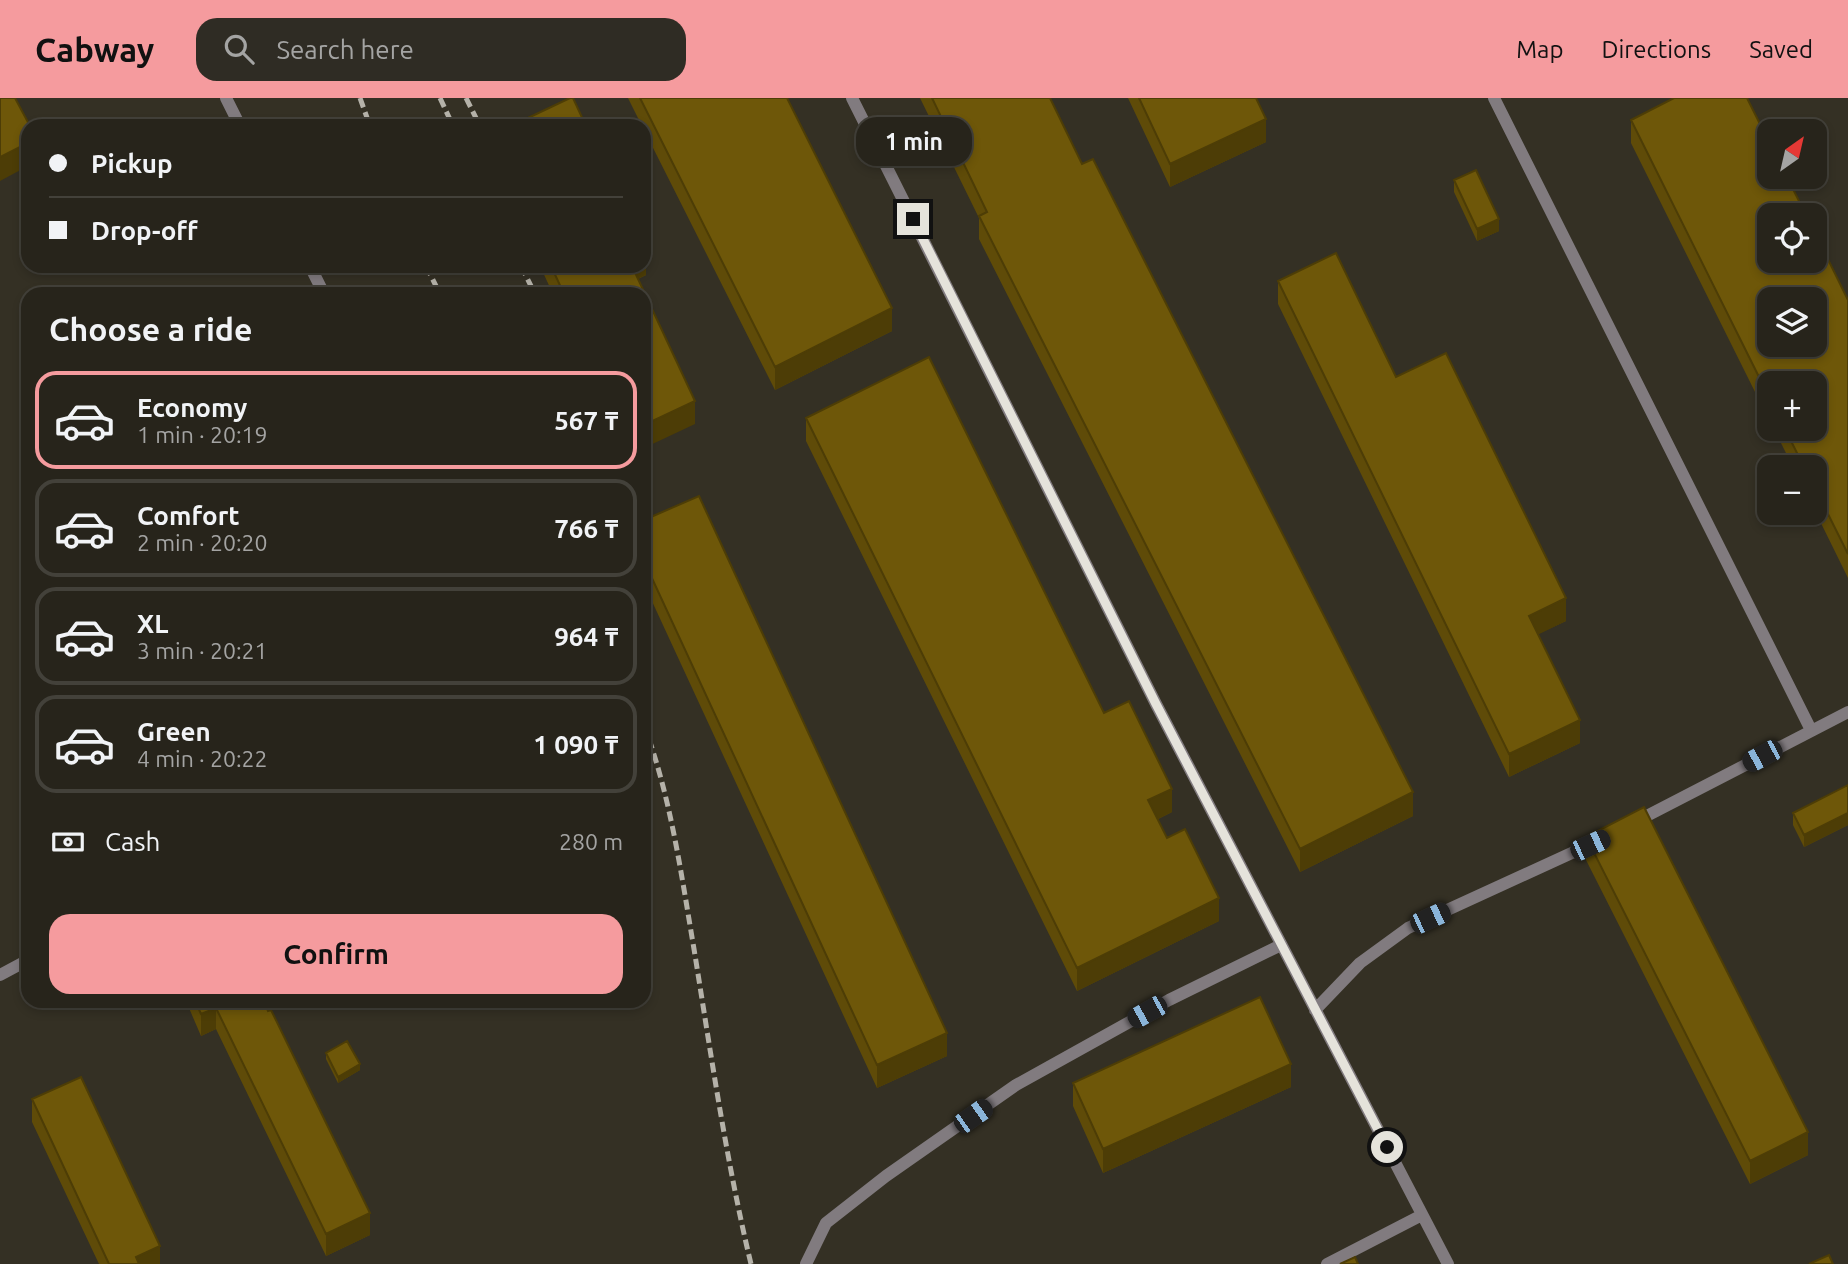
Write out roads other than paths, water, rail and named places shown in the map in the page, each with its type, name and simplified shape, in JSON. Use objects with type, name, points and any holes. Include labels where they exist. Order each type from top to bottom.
[{"type":"lane","points":[[226,98],[236,119]]},
{"type":"lane","points":[[852,98],[1156,704],[1448,1264]]},
{"type":"lane","points":[[1494,98],[1811,730]]},
{"type":"lane","points":[[1627,827],[1848,712]]},
{"type":"lane","points":[[1315,1010],[1360,963],[1408,929],[1614,833]]},
{"type":"lane","points":[[806,1264],[826,1223],[886,1176],[1016,1085],[1169,1000],[1281,945]]},
{"type":"lane","points":[[0,975],[21,964]]},
{"type":"lane","points":[[1327,1264],[1422,1216]]},
{"type":"railway","points":[[360,98],[368,119]]},
{"type":"railway","points":[[440,98],[450,119]]},
{"type":"railway","points":[[466,98],[476,119]]},
{"type":"railway","points":[[430,273],[436,287]]},
{"type":"railway","points":[[524,273],[532,287]]},
{"type":"railway","points":[[651,746],[674,836],[726,1146],[751,1264]]}]
